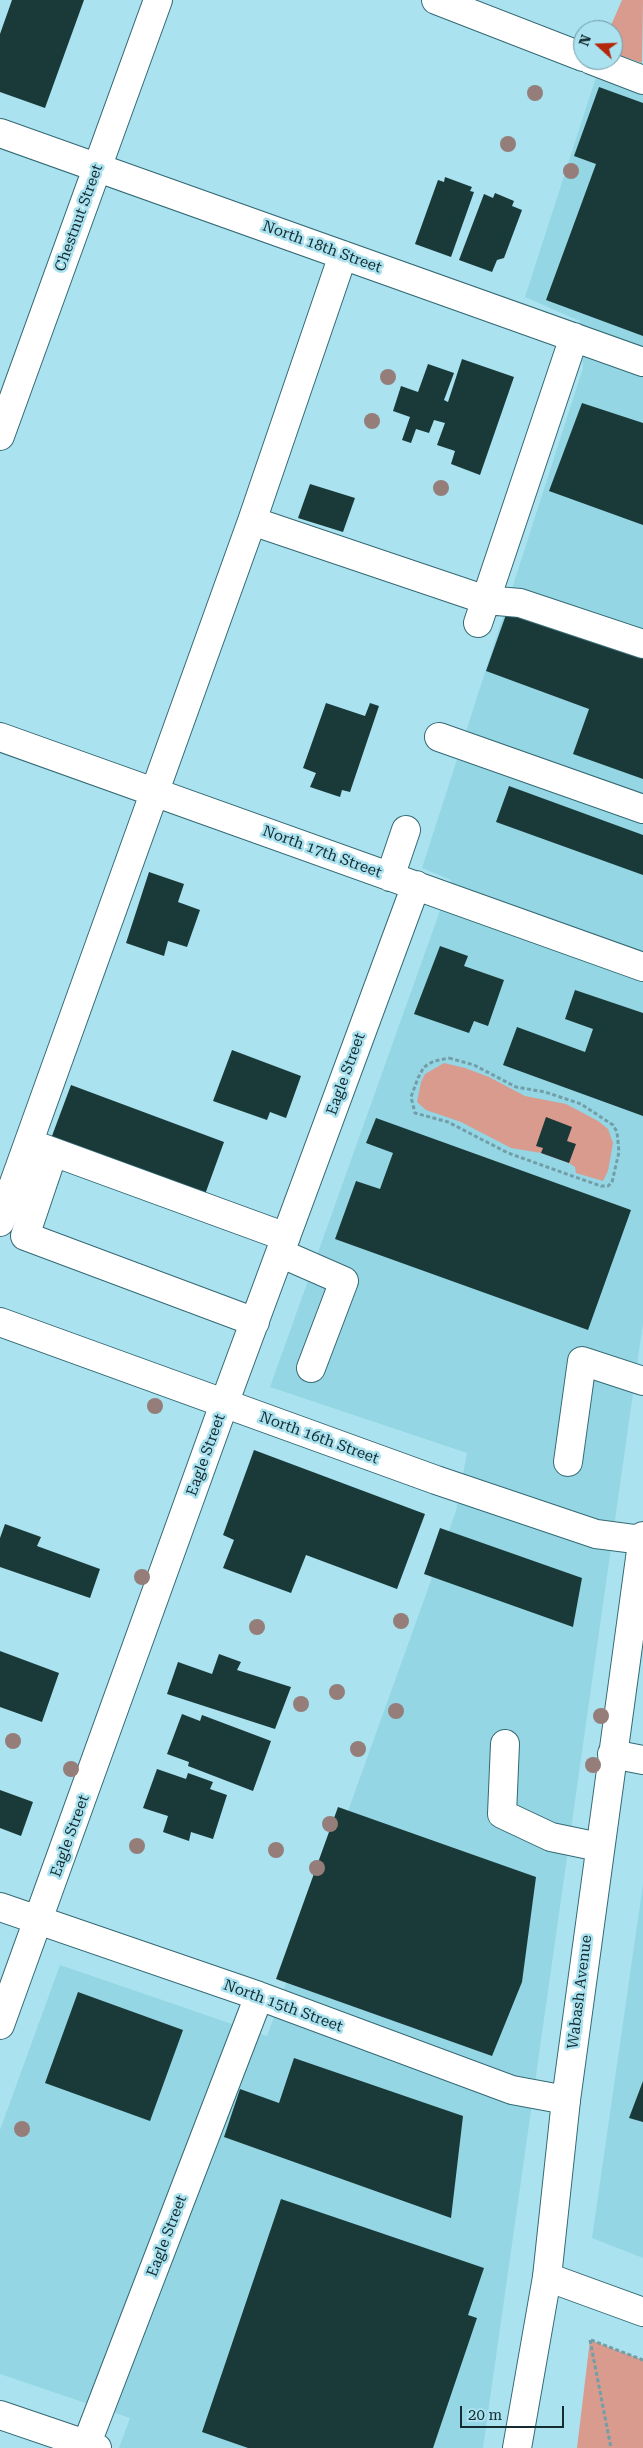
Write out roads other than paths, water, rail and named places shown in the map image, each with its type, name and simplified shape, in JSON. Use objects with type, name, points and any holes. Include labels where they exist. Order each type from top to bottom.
[{"type":"street","name":"Chestnut Street","points":[[0,436],[158,0]]},
{"type":"street","points":[[436,0],[573,53]]},
{"type":"street","points":[[616,70],[643,80]]},
{"type":"street","name":"North 18th Street","points":[[0,133],[643,362]]},
{"type":"street","points":[[0,1222],[252,521],[342,254]]},
{"type":"street","points":[[482,611],[574,338]]},
{"type":"street","points":[[252,521],[482,611],[520,604],[643,644]]},
{"type":"street","points":[[439,736],[643,809]]},
{"type":"street","name":"North 17th Street","points":[[0,737],[643,967]]},
{"type":"street","points":[[390,877],[406,830]]},
{"type":"street","name":"Eagle Street","points":[[0,2025],[39,1922],[224,1404],[416,885]]},
{"type":"street","points":[[28,1143],[283,1245],[344,1281],[311,1368]]},
{"type":"street","points":[[54,1153],[25,1236],[255,1322]]},
{"type":"street","name":"North 16th Street","points":[[0,1322],[224,1404],[596,1534],[643,1538]]},
{"type":"street","points":[[568,1462],[582,1361],[643,1381]]},
{"type":"street","name":"Wabash Avenue","points":[[517,2448],[547,2277],[566,2100],[599,1847],[643,1538]]},
{"type":"street","points":[[505,1744],[502,1814],[551,1837],[599,1847]]},
{"type":"street","points":[[612,1754],[643,1760]]},
{"type":"street","name":"North 15th Street","points":[[0,1907],[39,1922],[259,1996],[512,2090],[566,2100]]},
{"type":"street","name":"Eagle Street","points":[[89,2447],[259,1996]]},
{"type":"street","points":[[547,2277],[643,2312]]},
{"type":"street","points":[[0,2415],[89,2447]]}]
